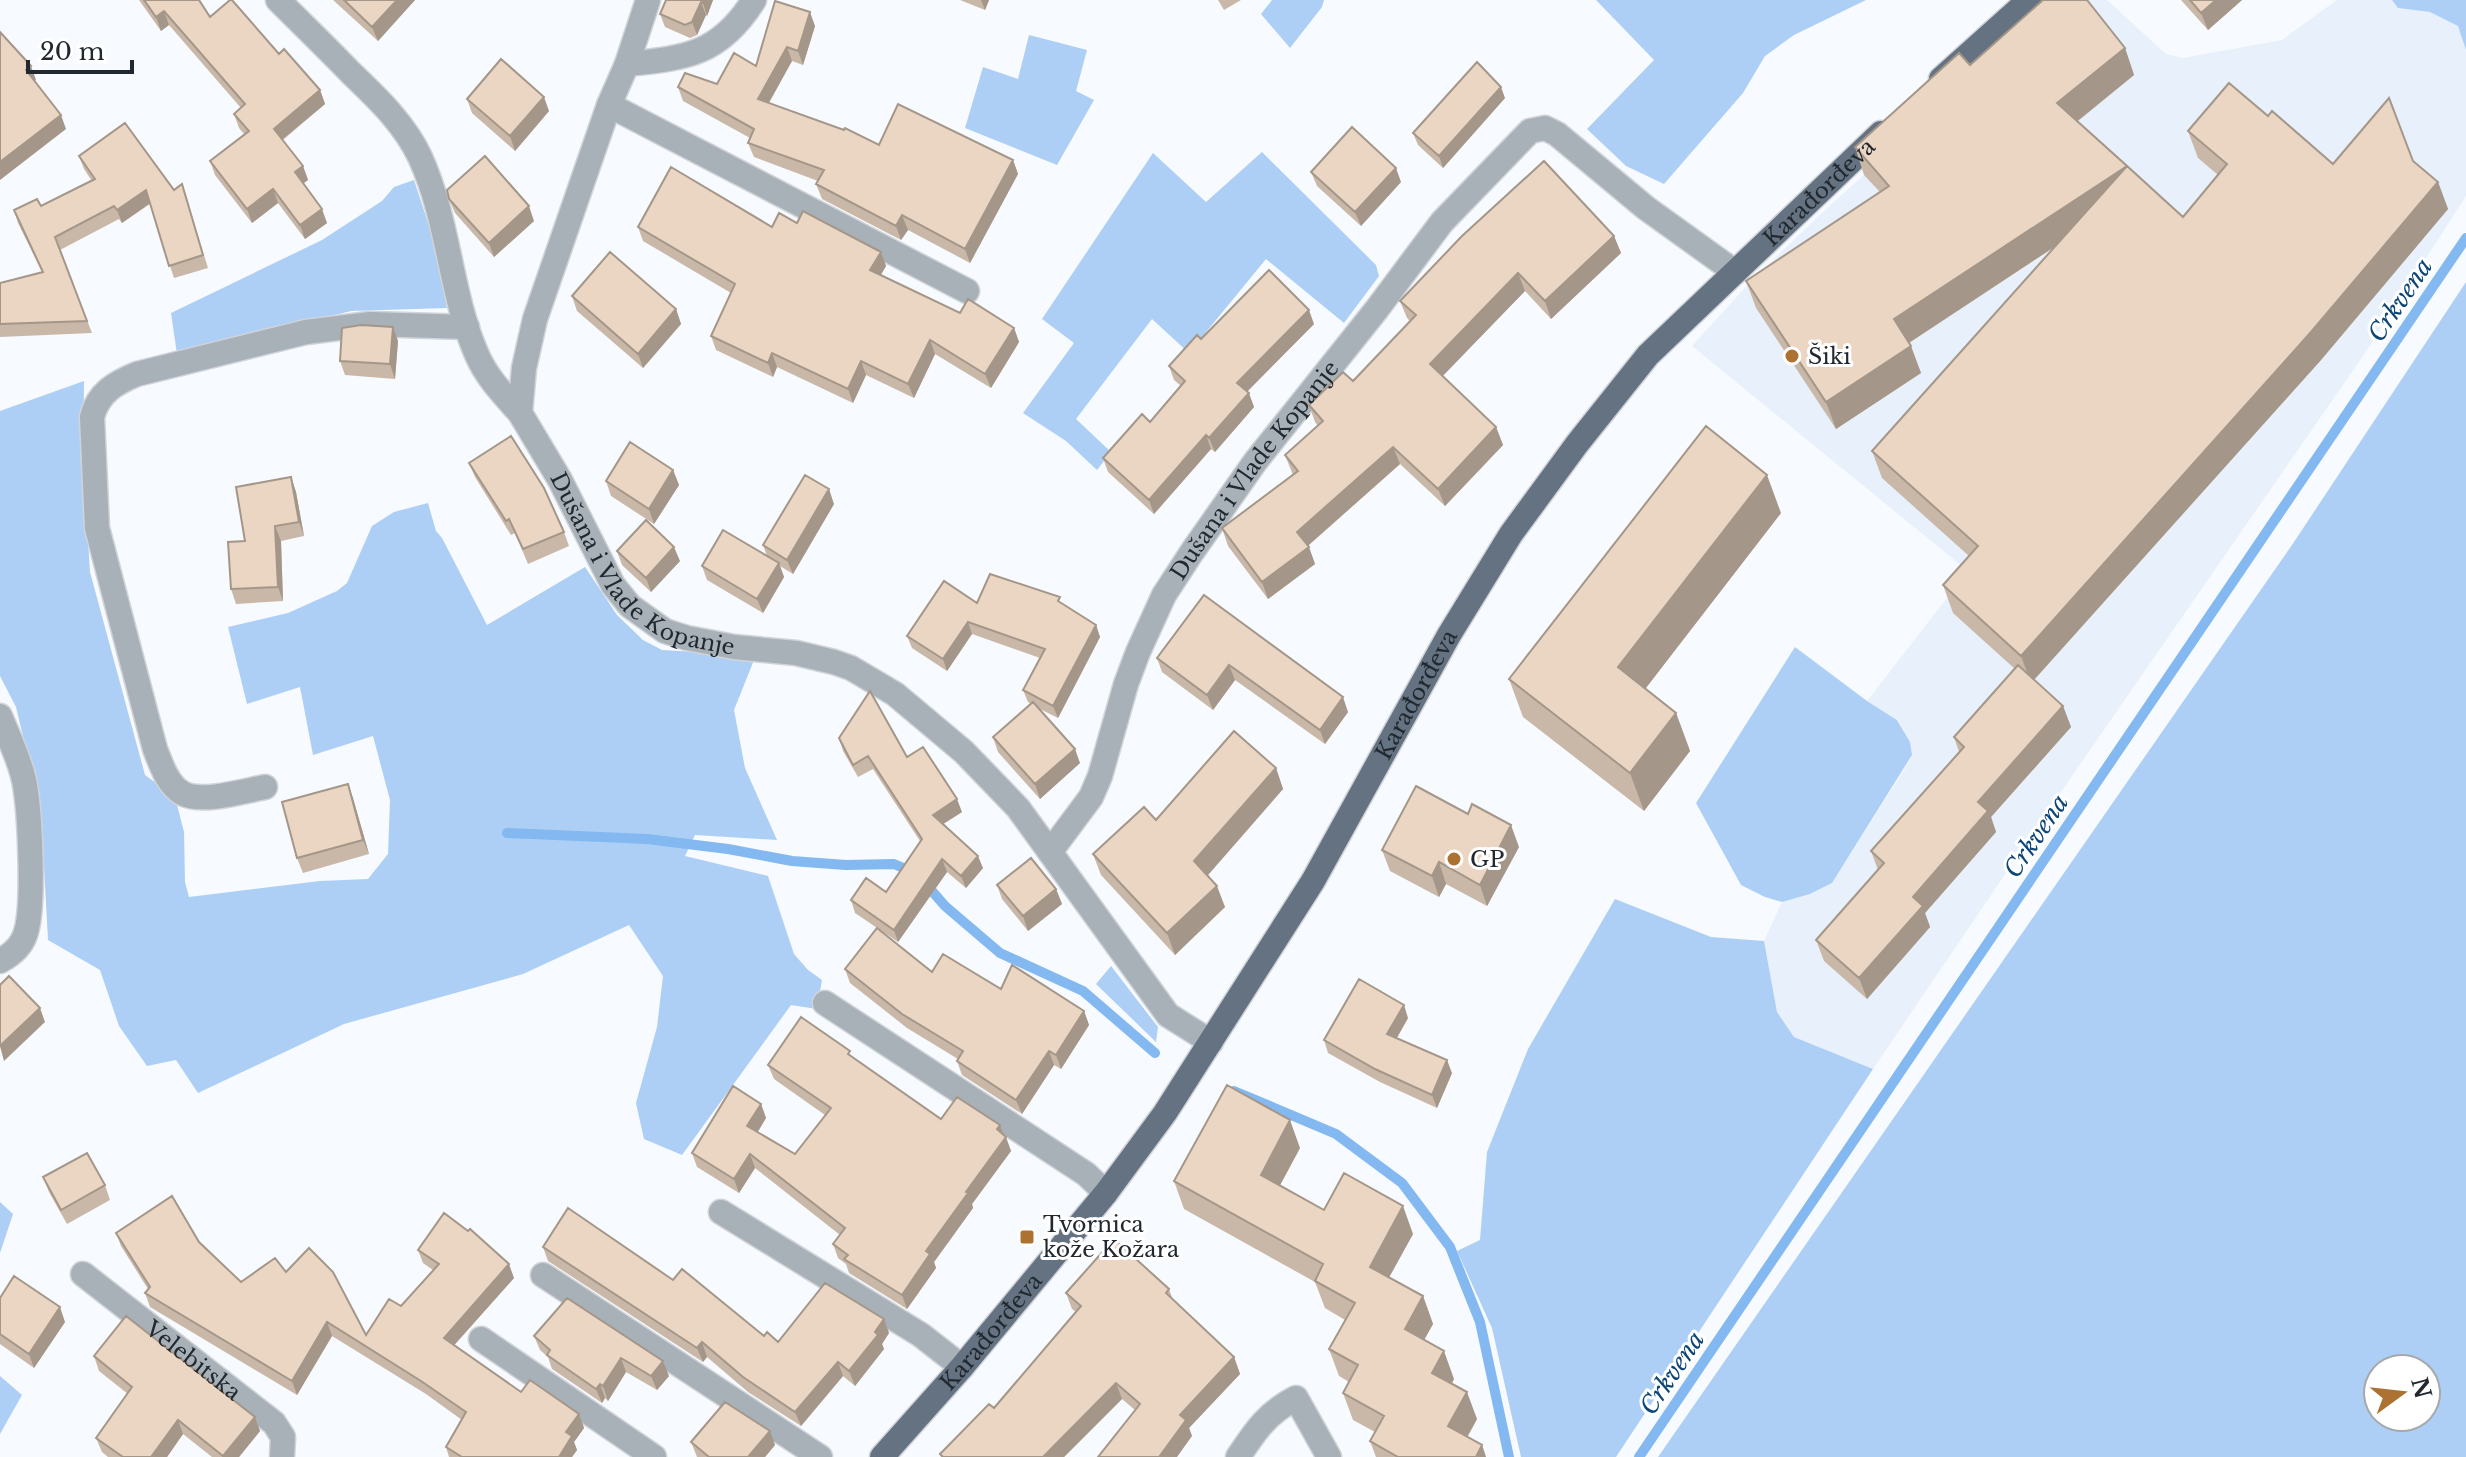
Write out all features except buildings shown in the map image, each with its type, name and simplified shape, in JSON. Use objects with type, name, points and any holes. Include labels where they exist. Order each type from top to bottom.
[{"type":"main road","points":[[1922,96],[2029,0]]},
{"type":"main road","name":"Karađorđeva","points":[[882,1457],[962,1367],[1106,1193],[1165,1113],[1313,881],[1449,635],[1511,534],[1577,444],[1648,355],[1899,118]]},
{"type":"street","name":"Dušana i Vlade Kopanje","points":[[278,0],[391,112],[420,157],[439,210],[467,327],[477,355],[491,382],[520,413],[560,480],[613,585],[639,613],[665,631],[734,647],[796,653],[851,668],[895,694],[964,752],[1018,808],[1168,1015],[1211,1042]]},
{"type":"street","points":[[520,413],[524,368],[535,319],[648,0]]},
{"type":"street","points":[[627,64],[679,57],[716,43],[736,26],[754,0]]},
{"type":"street","points":[[609,105],[967,291]]},
{"type":"street","name":"Dušana i Vlade Kopanje","points":[[1050,852],[1091,797],[1138,652],[1164,595],[1192,552],[1255,462],[1442,222],[1530,131],[1545,128],[1557,134],[1646,208],[1735,272]]},
{"type":"street","points":[[265,787],[207,797],[182,793],[166,775],[155,749],[97,528],[92,417],[95,404],[118,382],[137,374],[306,332],[370,324],[467,327]]},
{"type":"street","points":[[0,716],[24,784],[30,887],[25,937],[17,949],[0,961]]},
{"type":"street","points":[[825,1003],[1086,1174],[1106,1193]]},
{"type":"street","points":[[721,1212],[921,1335],[962,1367]]},
{"type":"street","name":"Velebitska","points":[[83,1274],[274,1423],[283,1437],[282,1457]]},
{"type":"street","points":[[543,1275],[820,1457]]},
{"type":"street","points":[[481,1339],[654,1457]]},
{"type":"street","points":[[1238,1457],[1256,1429],[1275,1409],[1296,1398],[1329,1457]]},
{"type":"shaded area","points":[[1272,0],[1324,0],[1322,7],[1290,48],[1261,14]]},
{"type":"shaded area","points":[[1596,0],[1866,0],[1794,35],[1765,56],[1743,93],[1664,184],[1626,166],[1587,129],[1654,60]]},
{"type":"shaded area","points":[[2057,0],[2107,0],[2166,54],[2183,58],[2282,40],[2337,0],[2392,0],[2398,8],[2430,12],[2459,26],[2466,50],[2466,196],[2365,353],[1873,1069],[1794,1037],[1777,1013],[1764,941],[1782,902],[1810,894],[1832,883],[1906,767],[1912,755],[1910,742],[1898,720],[1867,701],[1968,571],[1692,346],[1753,279],[1824,211]]},
{"type":"shaded area","points":[[2392,0],[2466,0],[2466,50],[2458,26],[2430,12],[2398,8]]},
{"type":"shaded area","points":[[1029,35],[1087,50],[1076,91],[1094,100],[1057,165],[965,128],[983,67],[1018,79]]},
{"type":"shaded area","points":[[1262,152],[1376,265],[1379,276],[1344,323],[1266,259],[1189,353],[1152,319],[1076,419],[1111,452],[1097,470],[1066,441],[1023,413],[1074,343],[1042,319],[1153,153],[1206,202]]},
{"type":"shaded area","points":[[414,180],[435,244],[447,308],[351,311],[177,354],[171,313],[322,240],[382,201],[394,187]]},
{"type":"shaded area","points":[[2466,282],[2466,1457],[1658,1457],[2294,542]]},
{"type":"shaded area","points":[[84,381],[83,462],[90,572],[145,775],[175,797],[184,832],[185,882],[189,897],[320,881],[368,879],[388,854],[390,800],[373,736],[313,755],[300,687],[247,704],[228,627],[288,613],[337,591],[347,583],[372,526],[394,512],[428,503],[436,531],[487,625],[585,567],[617,615],[643,640],[662,650],[714,653],[754,660],[734,710],[745,768],[777,840],[695,835],[685,856],[768,876],[794,954],[822,980],[817,1009],[791,1005],[682,1155],[644,1139],[636,1103],[657,1027],[663,976],[629,925],[523,974],[344,1024],[198,1093],[176,1060],[147,1066],[119,1026],[100,970],[48,940],[41,812],[16,707],[0,676],[0,411]]},
{"type":"shaded area","points":[[1795,647],[1897,720],[1910,742],[1912,755],[1832,883],[1810,894],[1782,902],[1741,885],[1696,803]]},
{"type":"shaded area","points":[[1615,899],[1711,937],[1764,941],[1777,1012],[1794,1037],[1873,1069],[1616,1457],[1521,1457],[1492,1328],[1457,1251],[1480,1240],[1487,1152],[1528,1049]]},
{"type":"shaded area","points":[[1111,966],[1158,1027],[1156,1042],[1096,984]]},
{"type":"shaded area","points":[[0,1202],[13,1214],[0,1253]]},
{"type":"shaded area","points":[[0,1376],[22,1395],[0,1434]]},
{"type":"waterway","name":"Crkvena","points":[[1639,1457],[2466,238]]},
{"type":"waterway","points":[[507,833],[647,839],[792,861],[846,865],[894,864],[913,872]]},
{"type":"waterway","points":[[925,883],[945,906],[1000,953],[1083,991],[1155,1053]]},
{"type":"waterway","points":[[1234,1091],[1336,1134],[1402,1183],[1450,1247],[1480,1322],[1509,1457]]},
{"type":"place","name":"Šiki","points":[[1792,356]]},
{"type":"place","name":"GP","points":[[1454,859]]},
{"type":"place","name":"Tvornica kože Kožara","points":[[1027,1237]]}]
